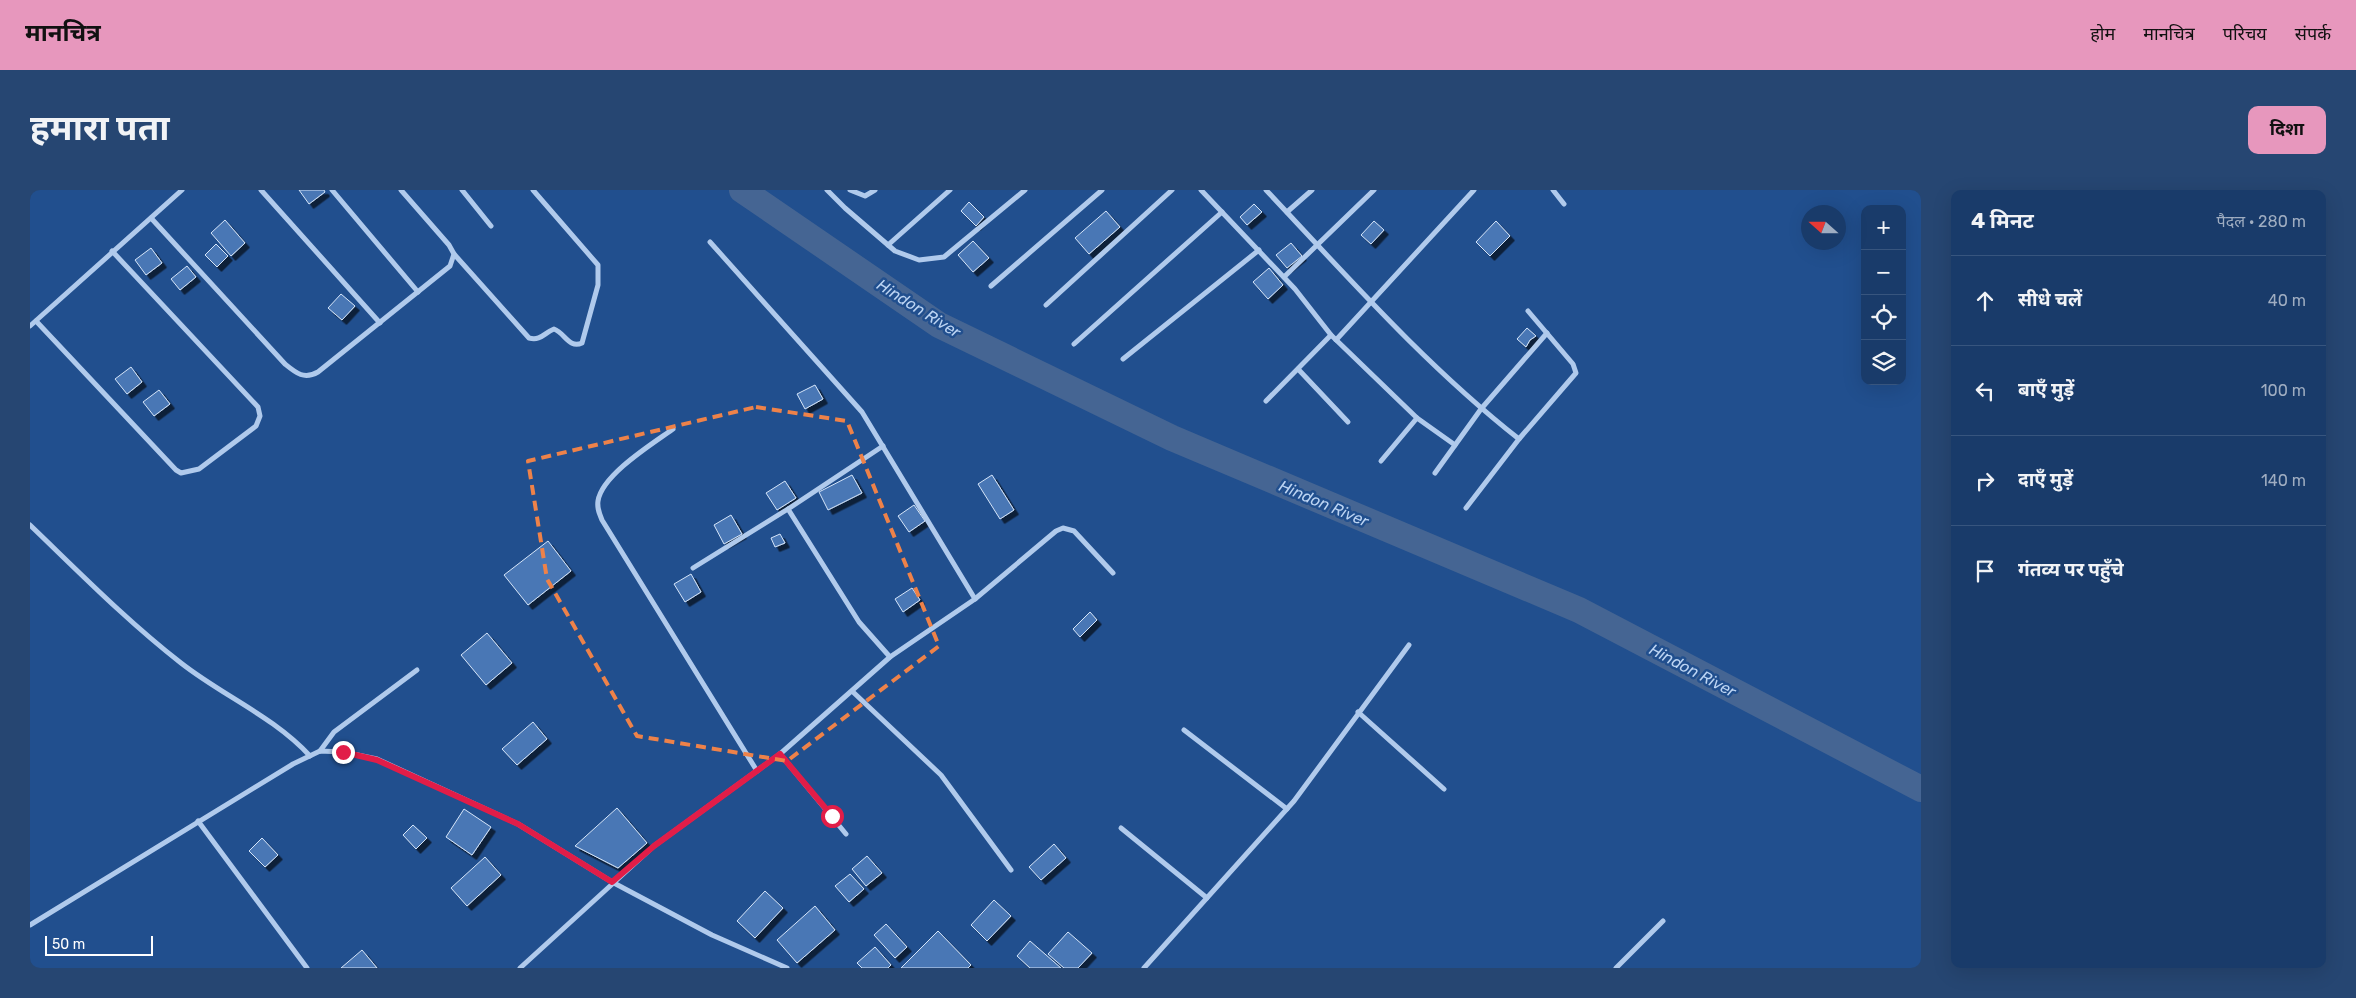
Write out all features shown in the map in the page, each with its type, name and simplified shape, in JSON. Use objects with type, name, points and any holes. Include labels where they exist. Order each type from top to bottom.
[{"type":"street","points":[[30,326],[182,190]]},
{"type":"street","points":[[261,190],[380,323]]},
{"type":"street","points":[[332,190],[418,292]]},
{"type":"street","points":[[401,190],[450,245],[454,254],[529,338],[543,337],[554,329],[563,334],[571,344],[582,344],[598,285],[598,265],[533,190]]},
{"type":"street","points":[[462,190],[491,226]]},
{"type":"street","points":[[827,190],[844,208],[888,245],[907,257],[919,260],[944,257],[1025,190]]},
{"type":"street","points":[[850,190],[865,196],[875,190]]},
{"type":"street","points":[[888,245],[950,190]]},
{"type":"street","points":[[991,286],[1102,190]]},
{"type":"street","points":[[1046,305],[1172,190]]},
{"type":"street","points":[[1201,190],[1284,277],[1331,335],[1417,418],[1455,445]]},
{"type":"street","points":[[1266,190],[1371,302],[1481,410],[1519,439]]},
{"type":"street","points":[[1287,212],[1312,190]]},
{"type":"street","points":[[1284,277],[1374,190]]},
{"type":"street","points":[[1336,340],[1474,190]]},
{"type":"street","points":[[1553,190],[1564,204]]},
{"type":"street","points":[[1074,344],[1222,212]]},
{"type":"street","points":[[151,218],[296,374],[307,376],[318,372],[450,266],[454,254]]},
{"type":"street","points":[[710,242],[862,412],[975,599]]},
{"type":"street","points":[[1123,359],[1259,250]]},
{"type":"street","points":[[36,321],[176,470],[181,473],[188,474],[199,469],[256,426],[260,416],[258,407],[112,251]]},
{"type":"street","points":[[1466,508],[1519,439],[1576,373],[1573,364],[1528,311]]},
{"type":"street","points":[[1435,473],[1481,410],[1547,333]]},
{"type":"street","points":[[1266,401],[1331,335]]},
{"type":"street","points":[[1298,369],[1348,422]]},
{"type":"street","points":[[1381,461],[1417,418]]},
{"type":"street","points":[[673,429],[619,472],[598,498],[597,508],[602,520],[757,771]]},
{"type":"street","points":[[692,568],[788,510],[883,446]]},
{"type":"street","points":[[788,510],[859,622],[890,657]]},
{"type":"street","points":[[30,525],[134,624],[182,664],[284,730],[310,756]]},
{"type":"street","points":[[520,968],[612,882],[654,846],[780,754],[853,692],[890,657],[975,599],[1056,531],[1063,528],[1074,531],[1113,573]]},
{"type":"street","points":[[1144,968],[1287,809],[1409,645]]},
{"type":"street","points":[[30,925],[293,764],[320,751],[334,732],[417,670]]},
{"type":"street","points":[[853,692],[941,775],[1011,870]]},
{"type":"street","points":[[1358,712],[1444,790]]},
{"type":"street","points":[[1184,730],[1287,809]]},
{"type":"street","points":[[320,751],[343,752],[377,760],[518,824],[612,882],[712,935],[787,968]]},
{"type":"street","points":[[780,754],[846,834]]},
{"type":"street","points":[[198,821],[307,968]]},
{"type":"street","points":[[1121,828],[1208,898]]},
{"type":"street","points":[[1616,968],[1663,921]]},
{"type":"highlighted area","points":[[756,407],[847,421],[939,646],[787,761],[637,736],[547,579],[528,461]]},
{"type":"building","points":[[299,190],[324,190],[325,192],[309,204]]},
{"type":"building","points":[[969,202],[984,217],[976,226],[961,211]]},
{"type":"building","points":[[1254,204],[1262,212],[1247,225],[1240,217]]},
{"type":"building","points":[[1106,211],[1120,227],[1089,254],[1075,238]]},
{"type":"building","points":[[225,220],[245,243],[231,256],[211,233]]},
{"type":"building","points":[[1374,221],[1384,230],[1371,244],[1361,235]]},
{"type":"building","points":[[1496,221],[1510,236],[1490,256],[1476,242]]},
{"type":"building","points":[[973,241],[989,258],[973,272],[958,255]]},
{"type":"building","points":[[1291,243],[1302,256],[1287,268],[1276,255]]},
{"type":"building","points":[[216,244],[228,256],[217,267],[205,255]]},
{"type":"building","points":[[151,248],[162,263],[146,275],[135,260]]},
{"type":"building","points":[[187,266],[196,277],[180,290],[171,279]]},
{"type":"building","points":[[1269,268],[1283,285],[1268,299],[1253,282]]},
{"type":"building","points":[[341,294],[355,306],[342,320],[328,308]]},
{"type":"building","points":[[1527,328],[1536,336],[1530,340],[1526,347],[1517,339]]},
{"type":"building","points":[[131,367],[142,382],[127,394],[115,379]]},
{"type":"building","points":[[815,385],[823,399],[805,409],[797,394]]},
{"type":"building","points":[[159,390],[170,404],[154,416],[143,402]]},
{"type":"building","points":[[852,475],[862,493],[828,510],[819,492]]},
{"type":"building","points":[[992,475],[1014,510],[1000,519],[978,484]]},
{"type":"building","points":[[785,481],[796,498],[777,510],[766,493]]},
{"type":"building","points":[[914,505],[925,521],[909,532],[898,516]]},
{"type":"building","points":[[731,515],[742,534],[724,544],[714,525]]},
{"type":"building","points":[[780,534],[785,543],[775,547],[771,538]]},
{"type":"building","points":[[548,541],[571,571],[528,605],[504,575]]},
{"type":"building","points":[[691,574],[701,592],[685,602],[674,584]]},
{"type":"building","points":[[912,588],[920,600],[903,612],[895,599]]},
{"type":"building","points":[[1090,612],[1097,620],[1080,637],[1073,629]]},
{"type":"building","points":[[487,633],[512,663],[486,685],[461,655]]},
{"type":"building","points":[[533,722],[547,739],[517,765],[502,749]]},
{"type":"building","points":[[617,808],[647,843],[618,868],[575,846]]},
{"type":"building","points":[[464,809],[491,827],[472,855],[446,837]]},
{"type":"building","points":[[413,825],[427,838],[416,849],[403,835]]},
{"type":"building","points":[[262,838],[278,855],[265,867],[249,851]]},
{"type":"building","points":[[1054,844],[1066,858],[1041,880],[1029,867]]},
{"type":"building","points":[[867,856],[882,873],[866,886],[852,869]]},
{"type":"building","points":[[485,857],[501,875],[467,906],[451,888]]},
{"type":"building","points":[[850,874],[864,889],[849,902],[835,886]]},
{"type":"building","points":[[765,891],[783,908],[755,938],[737,921]]},
{"type":"building","points":[[994,900],[1011,916],[987,941],[971,925]]},
{"type":"building","points":[[815,906],[835,930],[797,963],[777,940]]},
{"type":"building","points":[[886,924],[907,947],[895,958],[874,935]]},
{"type":"building","points":[[938,931],[971,965],[968,968],[901,968]]},
{"type":"building","points":[[1068,932],[1092,953],[1078,968],[1064,968],[1048,954]]},
{"type":"building","points":[[1030,941],[1061,968],[1030,968],[1017,956]]},
{"type":"building","points":[[875,947],[891,965],[888,968],[862,968],[857,963]]},
{"type":"building","points":[[362,950],[377,968],[341,968]]},
{"type":"waterway","name":"Hindon River","points":[[742,190],[939,325],[1172,438],[1579,610],[1921,789]]},
{"type":"route","points":[[343,752],[377,760],[518,824],[612,882],[654,846],[780,754],[832,816]]}]
